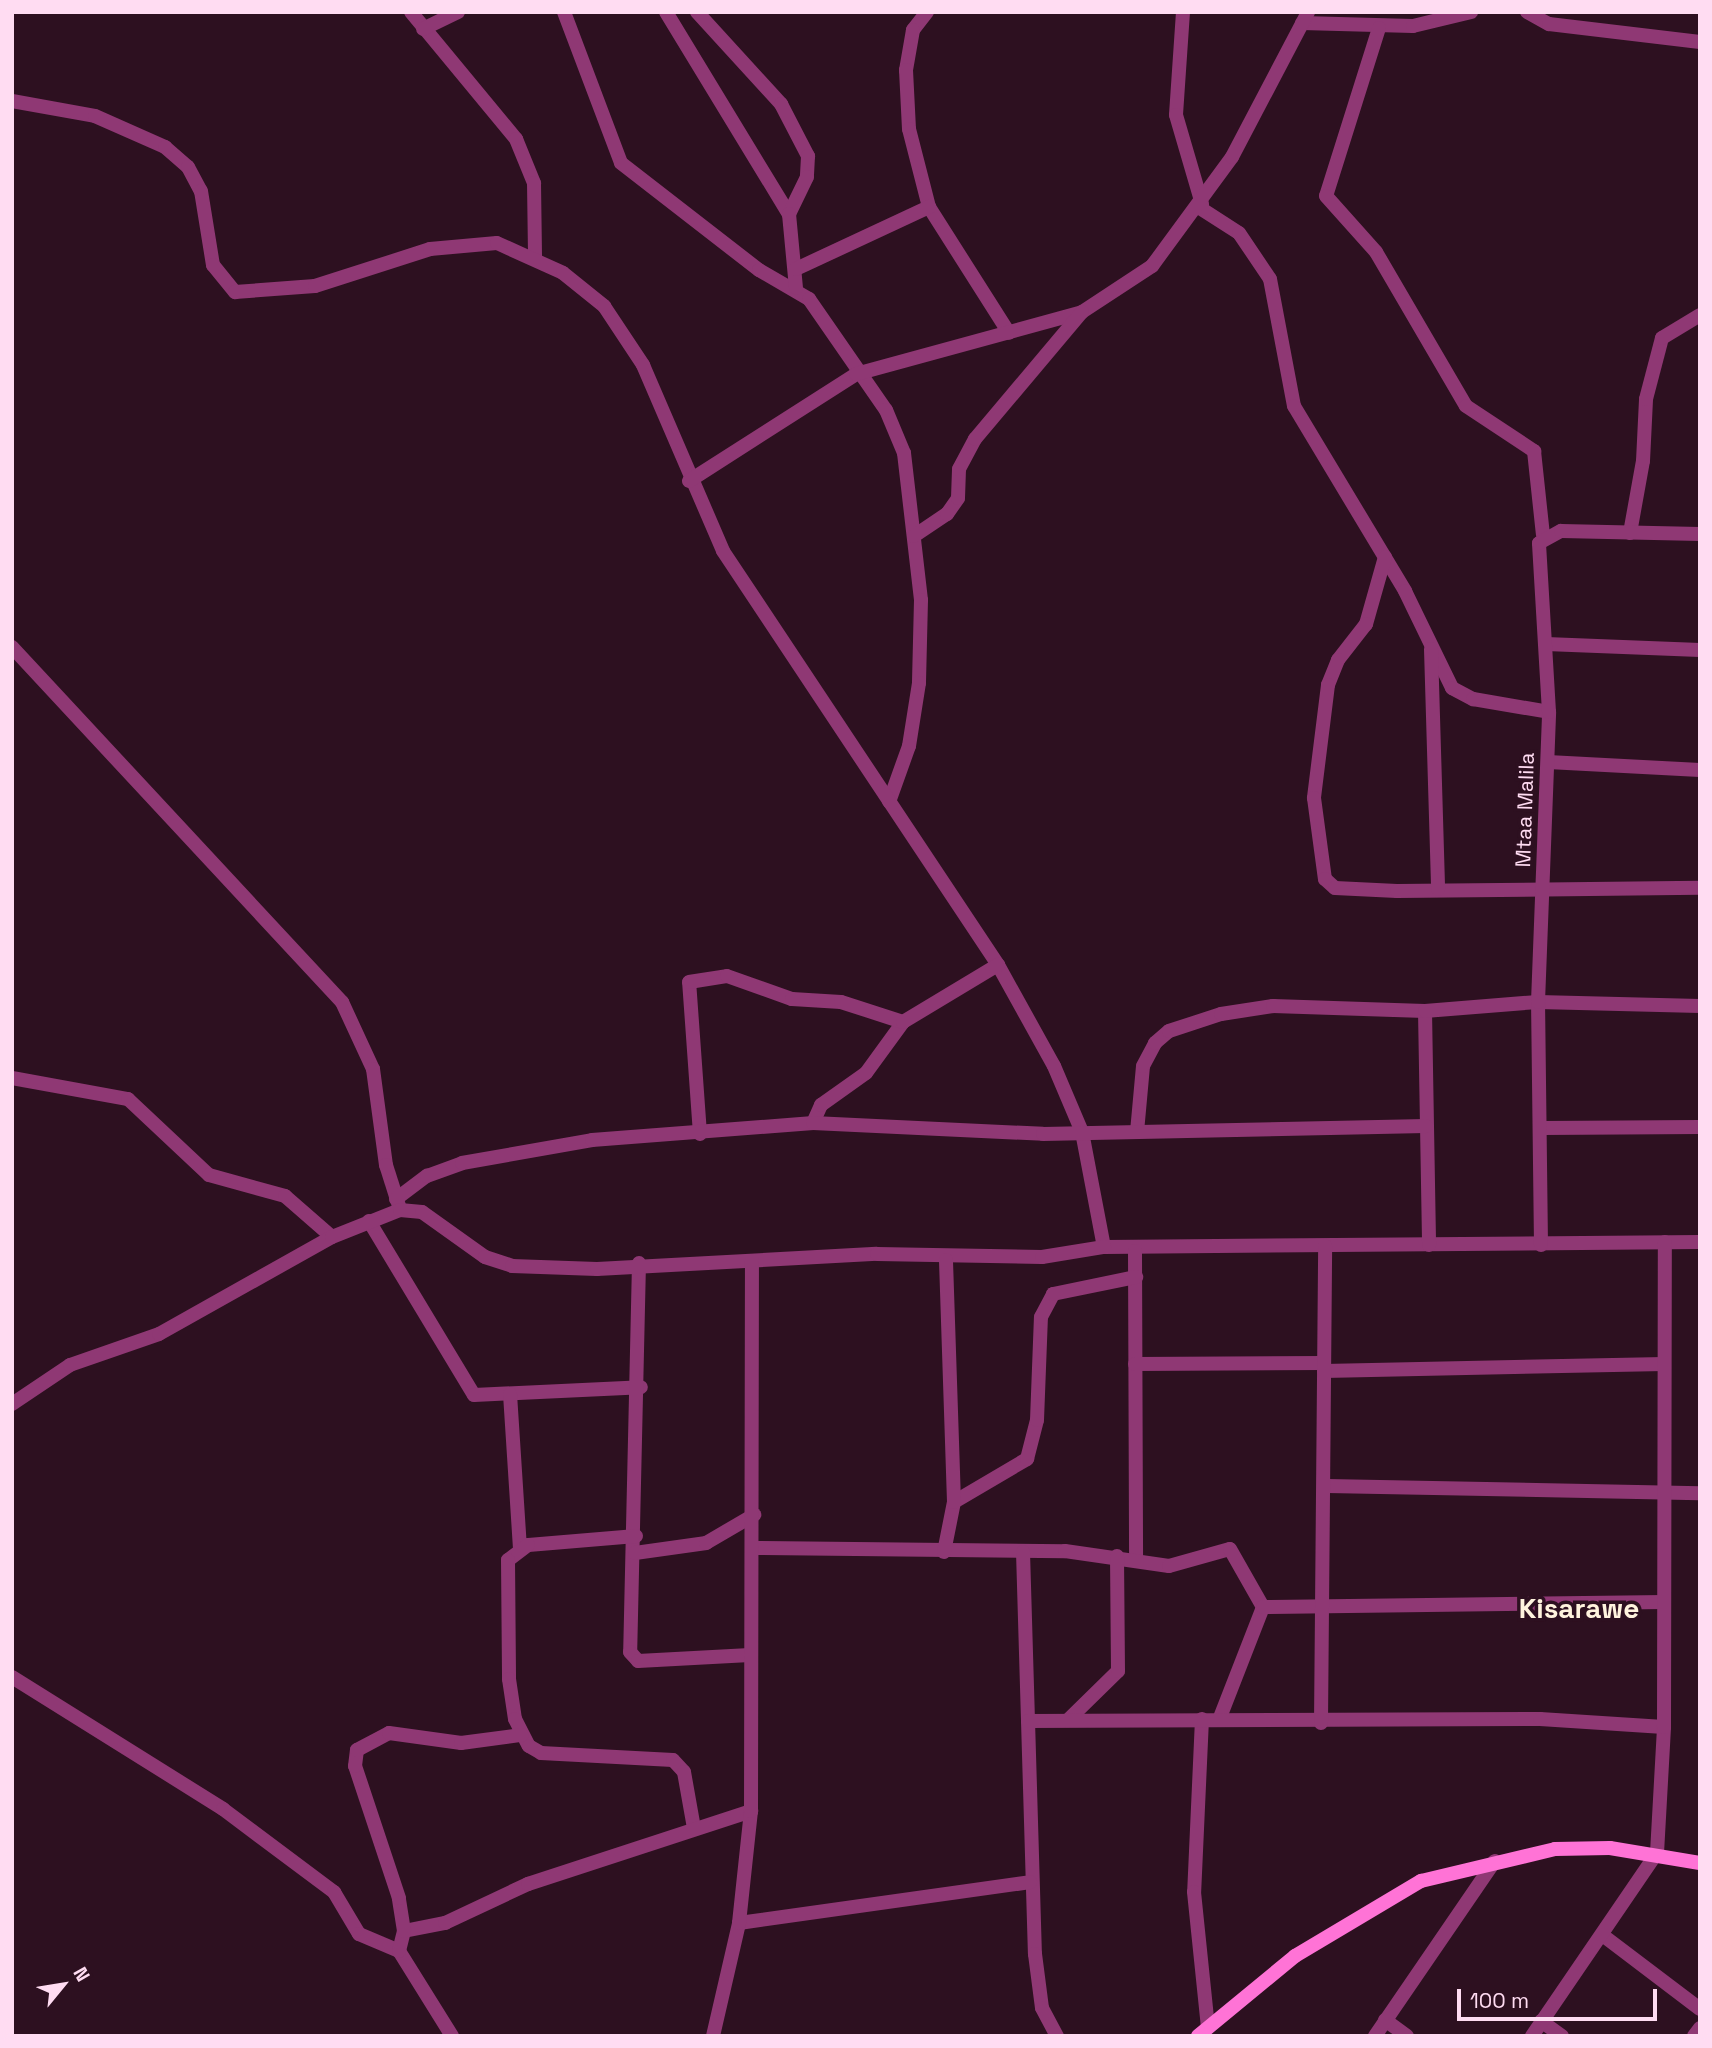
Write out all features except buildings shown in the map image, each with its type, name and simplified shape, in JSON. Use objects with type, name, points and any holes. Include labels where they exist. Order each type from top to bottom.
[{"type":"main road","points":[[1203,2032],[1349,1920],[1421,1881],[1495,1861],[1555,1849],[1657,1853],[1700,1863]]},
{"type":"street","points":[[411,12],[516,139],[534,183],[535,257]]},
{"type":"street","points":[[423,29],[458,12]]},
{"type":"street","points":[[564,12],[621,163],[759,270],[796,288],[810,299],[856,374],[886,410],[904,453],[914,536],[919,682],[909,746],[890,802]]},
{"type":"street","points":[[666,12],[789,214],[796,288]]},
{"type":"street","points":[[697,12],[762,80],[802,142],[807,177],[789,214]]},
{"type":"street","points":[[927,12],[914,30],[906,70],[909,129],[929,207],[1009,333]]},
{"type":"street","points":[[1183,12],[1176,115],[1201,206],[1239,233],[1270,279],[1294,406],[1385,557],[1458,693],[1549,712]]},
{"type":"street","points":[[914,536],[953,506],[959,469],[975,439],[1082,312],[1152,266],[1201,206],[1305,18],[1380,28],[1471,12]]},
{"type":"street","points":[[1527,12],[1577,28],[1700,42]]},
{"type":"street","points":[[1577,28],[1582,12]]},
{"type":"street","name":"Mtaa Malila","points":[[1380,28],[1326,196],[1376,252],[1466,406],[1534,451],[1543,535],[1537,560],[1546,644],[1549,712],[1538,1002],[1542,1128],[1541,1245]]},
{"type":"street","points":[[12,101],[95,116],[165,147],[188,167],[201,191],[213,265],[235,292],[315,286],[462,243],[497,243],[535,257],[604,306],[621,327],[723,551],[998,965],[1054,1066],[1082,1132],[1104,1247]]},
{"type":"street","points":[[796,269],[929,207]]},
{"type":"street","points":[[689,481],[856,374],[1082,312]]},
{"type":"street","points":[[1630,533],[1643,461],[1646,399],[1662,338],[1700,314]]},
{"type":"street","points":[[1543,535],[1700,534]]},
{"type":"street","points":[[1385,557],[1366,624],[1338,660],[1328,685],[1314,798],[1315,843],[1325,879],[1335,888],[1438,889],[1544,885],[1700,888]]},
{"type":"street","points":[[1546,644],[1700,650]]},
{"type":"street","points":[[12,647],[342,1002],[373,1069],[398,1205]]},
{"type":"street","points":[[1431,647],[1438,889]]},
{"type":"street","points":[[1548,762],[1700,770]]},
{"type":"street","points":[[813,1123],[821,1105],[866,1073],[903,1022],[998,965]]},
{"type":"street","points":[[699,1134],[689,982],[727,976],[792,999],[841,1002],[903,1022]]},
{"type":"street","points":[[1137,1132],[1143,1066],[1168,1031],[1273,1006],[1425,1011],[1538,1002],[1700,1006]]},
{"type":"street","points":[[1425,1011],[1429,1245]]},
{"type":"street","points":[[12,1078],[128,1099],[208,1175],[285,1196],[332,1237]]},
{"type":"street","points":[[12,1404],[70,1365],[159,1334],[332,1237],[398,1205],[427,1176],[462,1163],[592,1140],[699,1134],[813,1123],[1082,1132],[1426,1126]]},
{"type":"street","points":[[1542,1128],[1700,1126]]},
{"type":"street","points":[[398,1205],[422,1212],[485,1257],[513,1266],[751,1261],[877,1254],[946,1260],[1104,1247],[1135,1251],[1700,1241]]},
{"type":"street","points":[[369,1221],[474,1395],[641,1387]]},
{"type":"street","points":[[1532,2036],[1605,1937],[1657,1853],[1664,1727],[1661,1492],[1665,1242]]},
{"type":"street","points":[[1321,1723],[1326,1486],[1325,1246]]},
{"type":"street","points":[[1135,1251],[1136,1561]]},
{"type":"street","points":[[944,1552],[954,1502],[946,1260]]},
{"type":"street","points":[[713,2036],[739,1923],[751,1811],[750,1655],[755,1548],[751,1261]]},
{"type":"street","points":[[639,1263],[641,1387],[632,1659],[750,1655]]},
{"type":"street","points":[[954,1502],[1027,1459],[1037,1420],[1045,1304],[1075,1285],[1136,1277]]},
{"type":"street","points":[[1135,1364],[1324,1367],[1664,1364]]},
{"type":"street","points":[[510,1394],[520,1548]]},
{"type":"street","points":[[1326,1486],[1700,1493]]},
{"type":"street","points":[[635,1553],[706,1543],[754,1515]]},
{"type":"street","points":[[636,1536],[520,1548],[508,1560],[509,1679],[521,1735],[541,1753],[673,1760],[684,1772],[694,1828]]},
{"type":"street","points":[[755,1548],[1023,1552],[1117,1556],[1136,1561],[1192,1564],[1230,1549],[1264,1607]]},
{"type":"street","points":[[1023,1552],[1030,1882],[1042,2008],[1057,2036]]},
{"type":"street","points":[[1068,1720],[1118,1671],[1117,1556]]},
{"type":"street","points":[[1264,1607],[1664,1602]]},
{"type":"street","points":[[1219,1720],[1264,1607]]},
{"type":"street","points":[[12,1677],[223,1809],[334,1892],[359,1934],[399,1951],[452,2036]]},
{"type":"street","points":[[1028,1721],[1202,1719],[1321,1723],[1540,1719],[1664,1727]]},
{"type":"street","points":[[1202,1719],[1194,1892],[1203,2032]]},
{"type":"street","points":[[399,1951],[404,1931],[355,1766],[357,1750],[389,1734],[461,1743],[521,1735]]},
{"type":"street","points":[[404,1931],[445,1923],[528,1885],[751,1811]]},
{"type":"street","points":[[1375,2036],[1495,1861]]},
{"type":"street","points":[[739,1923],[1030,1882]]},
{"type":"street","points":[[1605,1937],[1700,2009]]},
{"type":"street","points":[[1385,2020],[1407,2036]]},
{"type":"street","points":[[1541,2021],[1562,2036]]},
{"type":"street","points":[[1694,2036],[1700,2028]]},
{"type":"district","name":"Kisarawe","points":[[1579,1608]]}]
